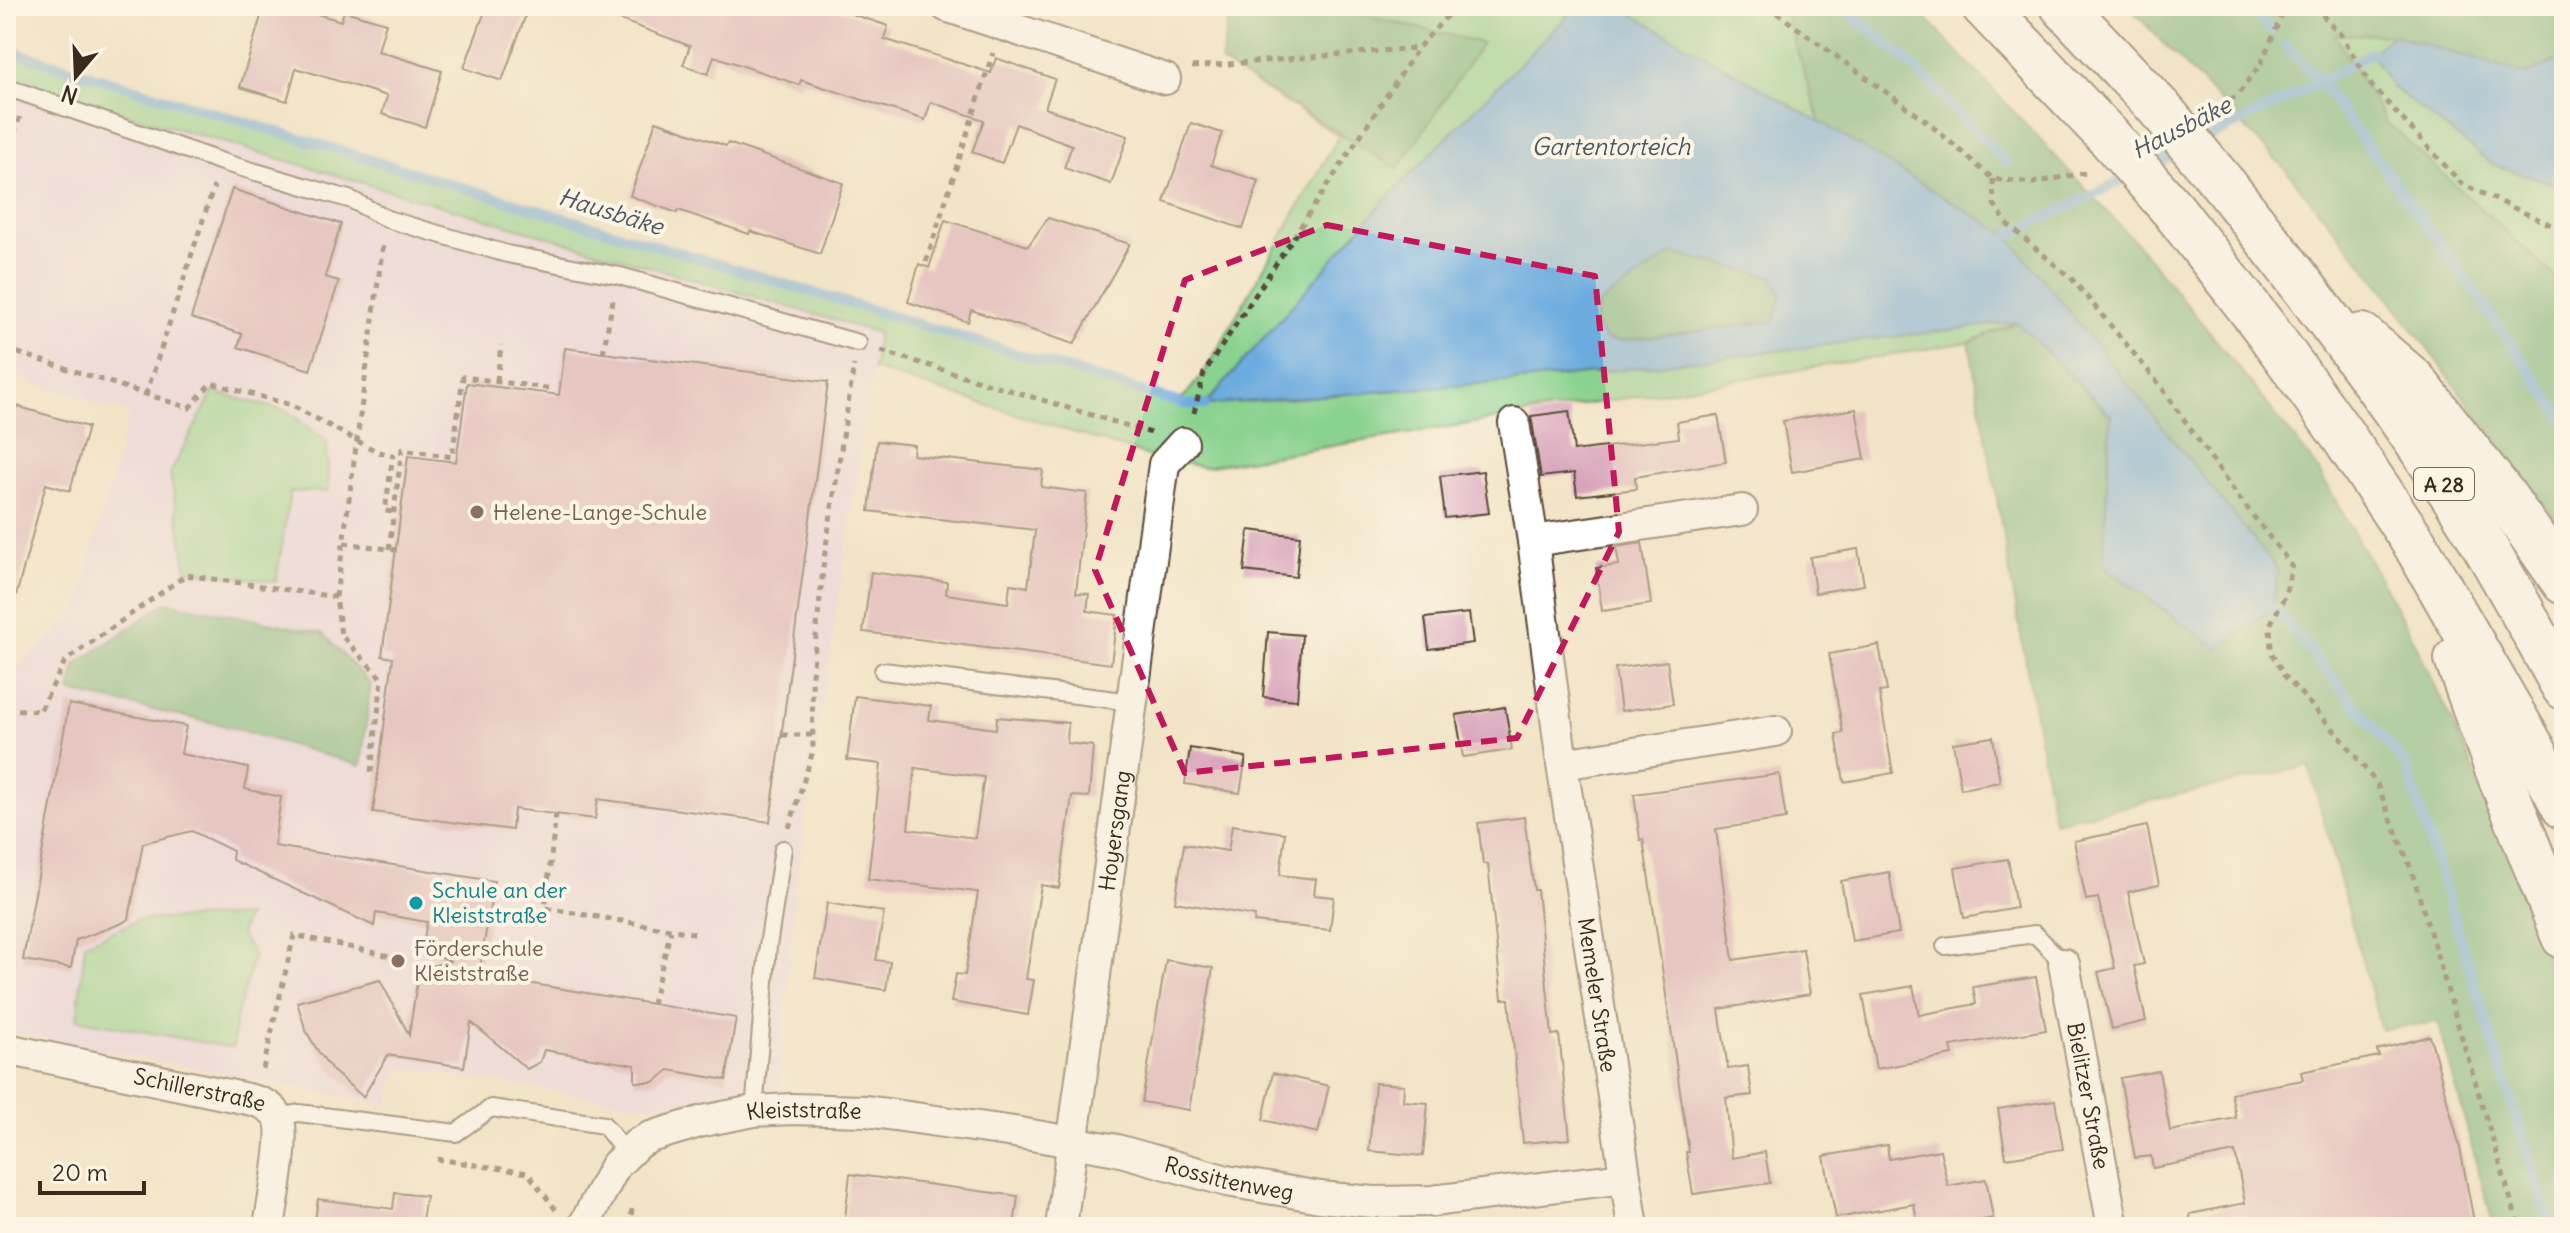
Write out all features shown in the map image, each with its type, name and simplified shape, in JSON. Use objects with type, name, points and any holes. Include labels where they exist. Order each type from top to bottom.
[{"type":"highway","name":"A 28","points":[[1984,6],[2108,136],[2174,211],[2265,328],[2343,436],[2415,544],[2564,807]]},
{"type":"highway","name":"A 28","points":[[2063,6],[2161,110],[2308,291],[2391,405],[2468,519],[2564,687]]},
{"type":"highway","points":[[2308,291],[2414,381],[2504,496],[2564,582]]},
{"type":"highway","points":[[2415,544],[2496,766],[2564,937]]},
{"type":"street","points":[[946,6],[1165,79]]},
{"type":"street","name":"Memeler Straße","points":[[1514,423],[1562,764],[1633,1227]]},
{"type":"street","name":"Hoyersgang","points":[[1061,1227],[1164,464],[1188,432]]},
{"type":"street","points":[[1533,541],[1742,510]]},
{"type":"street","points":[[1562,764],[1776,731]]},
{"type":"street","name":"Bielitzer Straße","points":[[2064,964],[2113,1227]]},
{"type":"street","name":"Schillerstraße","points":[[6,1049],[269,1110],[282,1137],[269,1227]]},
{"type":"street","name":"Kleiststraße","points":[[572,1222],[626,1153],[650,1137],[703,1121],[754,1111],[866,1111],[1074,1142]]},
{"type":"street","name":"Rossittenweg","points":[[1074,1142],[1117,1150],[1227,1181],[1320,1197],[1374,1202],[1432,1201],[1625,1178]]},
{"type":"lane","points":[[6,87],[222,162],[352,200],[387,219],[507,254],[620,276],[858,343]]},
{"type":"lane","points":[[883,671],[1132,702]]},
{"type":"lane","points":[[754,1111],[768,946],[783,849]]},
{"type":"lane","points":[[1945,946],[2035,934],[2064,964]]},
{"type":"lane","points":[[269,1110],[456,1133],[491,1108],[604,1125],[626,1153]]},
{"type":"path","points":[[783,849],[813,751],[812,675],[824,559],[858,343],[1188,432],[1204,373],[1418,48],[1456,6]]},
{"type":"path","points":[[1767,6],[1926,121],[1993,179],[1994,204],[2008,225],[2072,279],[2160,385],[2231,487],[2292,566],[2285,596],[2270,625],[2271,652],[2284,675],[2342,739],[2377,784],[2411,869],[2519,1227]]},
{"type":"path","points":[[2314,6],[2342,36],[2371,85],[2462,184],[2564,231]]},
{"type":"path","points":[[926,262],[1002,25]]},
{"type":"path","points":[[1165,79],[1194,66],[1418,48]]},
{"type":"path","points":[[7,157],[28,94]]},
{"type":"path","points":[[146,395],[222,162]]},
{"type":"path","points":[[371,772],[382,679],[341,635],[336,597],[387,219]]},
{"type":"path","points":[[603,353],[608,318]]},
{"type":"path","points":[[496,381],[501,345]]},
{"type":"path","points":[[6,349],[189,408],[211,383],[291,405],[378,452],[393,455],[385,511],[395,512]]},
{"type":"path","points":[[344,543],[392,550],[402,449],[452,457],[463,377],[554,389]]},
{"type":"path","points":[[6,709],[40,711],[65,661],[186,575],[336,597]]},
{"type":"path","points":[[782,735],[814,735]]},
{"type":"path","points":[[556,814],[545,908],[699,934]]},
{"type":"path","points":[[652,1004],[671,930]]},
{"type":"path","points":[[269,1110],[263,1066],[294,935],[399,958]]},
{"type":"path","points":[[436,1159],[528,1173],[572,1222]]},
{"type":"highlighted area","points":[[1327,225],[1595,276],[1619,532],[1517,738],[1185,773],[1095,570],[1185,280]]},
{"type":"shaded area","name":"Helene-Lange-Schule","points":[[6,79],[878,333],[795,889],[779,1094],[655,1106],[397,1067],[389,1105],[6,1032],[6,679],[77,611],[129,413],[6,374]]},
{"type":"green space","points":[[1230,6],[1354,6],[1350,12],[1482,43],[1398,169],[1221,62]]},
{"type":"green space","name":"Gartentorteich","points":[[1354,6],[1783,6],[1820,122],[2008,236],[2278,570],[2274,607],[2219,649],[2103,566],[2110,416],[2018,322],[1969,342],[1204,467],[1155,458],[873,369],[878,333],[6,79],[6,45],[1169,403],[1184,397],[1204,373],[1339,136],[1221,62],[1398,169],[1349,12]]},
{"type":"green space","points":[[1783,6],[1915,6],[2139,246],[2316,466],[2410,632],[2470,761],[2518,876],[2564,1015],[2564,1227],[2494,1227],[2438,1022],[2381,1030],[2309,766],[2054,822],[1969,342],[2018,322],[2110,416],[2103,566],[2219,649],[2274,607],[2278,570],[2008,236],[1820,122]]},
{"type":"green space","points":[[2128,6],[2564,6],[2564,57],[2527,75],[2393,35],[2334,34],[2386,122],[2564,285],[2564,531],[2379,284],[2285,169]]},
{"type":"green space","points":[[2334,34],[2393,35],[2527,75],[2564,57],[2564,285],[2386,122]]},
{"type":"green space","points":[[1673,253],[1773,277],[1782,294],[1774,321],[1620,341],[1605,340],[1595,323],[1599,304]]},
{"type":"green space","points":[[213,392],[287,411],[327,442],[329,491],[290,492],[276,582],[187,570],[170,474]]},
{"type":"green space","points":[[167,602],[322,633],[371,684],[361,766],[223,725],[70,692],[75,665]]},
{"type":"green space","points":[[247,916],[240,934],[254,956],[235,1021],[233,1048],[77,1019],[85,943],[139,920]]},
{"type":"water","name":"Gartentorteich","points":[[1618,6],[1820,122],[2008,236],[2278,570],[2273,607],[2219,649],[2103,565],[2111,415],[2017,322],[1542,379],[1205,405],[1385,200],[1573,10]],"holes":[[[1673,253],[1773,277],[1782,294],[1774,321],[1620,341],[1605,339],[1595,323],[1599,304]]]},
{"type":"water","points":[[2393,35],[2527,75],[2564,57],[2564,187],[2494,165],[2391,86],[2371,53]]},
{"type":"building","points":[[264,6],[290,6],[341,21],[344,11],[386,23],[378,51],[442,71],[425,127],[382,114],[387,96],[296,68],[287,101],[240,87]]},
{"type":"building","points":[[487,6],[529,6],[502,81],[464,68]]},
{"type":"building","points":[[592,6],[828,6],[888,26],[884,39],[991,73],[996,58],[1055,79],[1045,108],[1128,136],[1111,184],[1064,168],[1072,145],[1016,124],[1002,163],[972,152],[984,120],[931,102],[925,120],[801,80],[799,85],[714,56],[708,74],[683,65],[690,46],[591,9]]},
{"type":"building","points":[[656,121],[843,183],[820,254],[678,210],[677,213],[630,196]]},
{"type":"building","points":[[1191,123],[1222,133],[1211,165],[1259,181],[1243,229],[1164,202]]},
{"type":"building","points":[[232,189],[341,224],[325,277],[339,281],[310,370],[238,347],[242,334],[191,318]]},
{"type":"building","points":[[1048,218],[1130,244],[1074,344],[971,310],[968,322],[908,302],[919,264],[929,268],[945,220],[1028,246]]},
{"type":"building","name":"Helene-Lange-Schule","points":[[565,348],[828,382],[770,822],[598,799],[595,819],[514,809],[512,830],[373,812],[393,658],[382,656],[408,456],[456,462],[467,383],[559,395]]},
{"type":"building","points":[[6,403],[88,427],[70,491],[46,484],[15,600],[6,599]]},
{"type":"building","points":[[1856,409],[1865,459],[1792,472],[1783,421]]},
{"type":"building","points":[[1569,411],[1574,451],[1679,438],[1677,422],[1718,415],[1726,462],[1635,477],[1636,489],[1577,496],[1574,473],[1541,477],[1531,416]]},
{"type":"building","points":[[877,441],[914,445],[913,455],[1043,470],[1041,487],[1087,493],[1076,593],[1089,594],[1087,611],[1117,615],[1111,664],[863,632],[871,572],[947,582],[946,594],[1008,603],[1010,584],[1028,587],[1035,530],[869,511]]},
{"type":"building","points":[[1483,471],[1489,513],[1445,518],[1440,476]]},
{"type":"building","points":[[1249,530],[1300,536],[1296,577],[1244,571]]},
{"type":"building","points":[[1642,543],[1651,604],[1602,611],[1596,568],[1619,565],[1616,547]]},
{"type":"building","points":[[1858,549],[1864,585],[1815,593],[1810,557]]},
{"type":"building","points":[[1469,613],[1473,643],[1429,649],[1425,618]]},
{"type":"building","points":[[1268,632],[1302,635],[1297,700],[1263,697]]},
{"type":"building","points":[[1879,645],[1887,691],[1879,692],[1893,773],[1844,782],[1836,734],[1843,733],[1829,654]]},
{"type":"building","points":[[1667,661],[1673,704],[1621,711],[1615,668]]},
{"type":"building","points":[[855,696],[931,706],[929,720],[996,729],[997,717],[1068,723],[1067,743],[1093,746],[1089,797],[1072,796],[1059,888],[1041,885],[1026,979],[1034,980],[1028,1015],[951,1002],[956,974],[965,975],[978,892],[868,879],[881,764],[847,760]],"holes":[[[915,768],[984,777],[975,838],[908,829]]]},
{"type":"building","name":"Schule an der Kleiststraße","points":[[69,704],[186,726],[181,754],[248,768],[245,789],[281,797],[274,846],[494,881],[479,975],[736,1018],[726,1080],[669,1070],[654,1082],[635,1082],[635,1065],[544,1050],[540,1062],[527,1069],[471,1022],[464,1067],[388,1055],[363,1097],[333,1071],[318,1051],[306,1031],[297,1002],[380,980],[409,1035],[419,969],[450,961],[422,949],[427,922],[376,913],[374,926],[232,860],[233,851],[192,831],[143,843],[129,919],[76,940],[71,968],[23,960]]},
{"type":"building","points":[[1505,707],[1512,750],[1463,757],[1456,715]]},
{"type":"building","points":[[1993,737],[2000,782],[1961,789],[1953,743]]},
{"type":"building","points":[[1190,748],[1246,757],[1240,793],[1185,784]]},
{"type":"building","points":[[1779,774],[1786,819],[1716,829],[1733,960],[1803,949],[1810,994],[1719,1009],[1728,1069],[1748,1066],[1752,1095],[1726,1098],[1732,1158],[1765,1152],[1770,1183],[1693,1194],[1634,794]]},
{"type":"building","points":[[1524,817],[1534,890],[1537,890],[1552,1035],[1559,1034],[1570,1139],[1523,1143],[1509,999],[1502,999],[1488,864],[1483,864],[1478,823]]},
{"type":"building","points":[[1232,825],[1285,833],[1280,875],[1316,879],[1314,895],[1334,897],[1330,930],[1254,922],[1255,916],[1175,902],[1184,844],[1228,851]]},
{"type":"building","points":[[2147,826],[2159,885],[2128,892],[2144,964],[2134,966],[2146,1021],[2112,1029],[2098,972],[2115,968],[2098,898],[2086,900],[2074,841]]},
{"type":"building","points":[[2008,859],[2016,908],[1964,918],[1955,868]]},
{"type":"building","points":[[1889,872],[1899,933],[1852,941],[1841,881]]},
{"type":"building","points":[[827,903],[884,912],[876,960],[890,962],[886,990],[815,978]]},
{"type":"building","points":[[1166,960],[1213,968],[1189,1110],[1142,1102]]},
{"type":"building","points":[[2036,977],[2046,1030],[1951,1046],[1953,1055],[1876,1069],[1863,995],[1913,986],[1919,1015],[1976,1004],[1973,987]]},
{"type":"building","points":[[2430,1036],[2460,1148],[2475,1227],[2191,1227],[2190,1214],[2245,1203],[2235,1152],[2153,1168],[2151,1156],[2135,1158],[2120,1078],[2159,1071],[2170,1131],[2236,1118],[2231,1093],[2303,1080],[2301,1072],[2379,1056],[2377,1050]]},
{"type":"building","points":[[1273,1073],[1329,1086],[1318,1133],[1263,1120]]},
{"type":"building","points":[[1375,1083],[1404,1085],[1403,1101],[1428,1103],[1423,1156],[1369,1151]]},
{"type":"building","points":[[2055,1100],[2063,1149],[2006,1158],[1998,1109]]},
{"type":"building","points":[[1887,1145],[1889,1159],[1940,1150],[1948,1186],[1986,1179],[1993,1218],[1948,1227],[1918,1227],[1914,1204],[1836,1218],[1824,1156]]},
{"type":"building","points":[[850,1174],[1018,1196],[1014,1227],[844,1227]]},
{"type":"building","points":[[395,1193],[426,1196],[421,1227],[314,1227],[318,1199],[393,1209]]},
{"type":"waterway","points":[[1840,6],[1909,62],[2006,162]]},
{"type":"waterway","points":[[2248,6],[2271,30]]},
{"type":"waterway","points":[[2285,45],[2320,82],[2564,419]]},
{"type":"waterway","name":"Hausbäke","points":[[6,50],[1184,404],[1205,405]]},
{"type":"waterway","name":"Hausbäke","points":[[2203,140],[2371,53]]},
{"type":"waterway","name":"Hausbäke","points":[[2149,167],[2181,151]]},
{"type":"waterway","name":"Hausbäke","points":[[2008,236],[2131,176]]},
{"type":"waterway","points":[[2273,607],[2406,765],[2551,1227]]},
{"type":"place","name":"Helene-Lange-Schule","points":[[477,512]]},
{"type":"place","name":"Schule an der Kleiststraße","points":[[416,903]]},
{"type":"place","name":"Förderschule Kleiststraße","points":[[398,961]]}]
